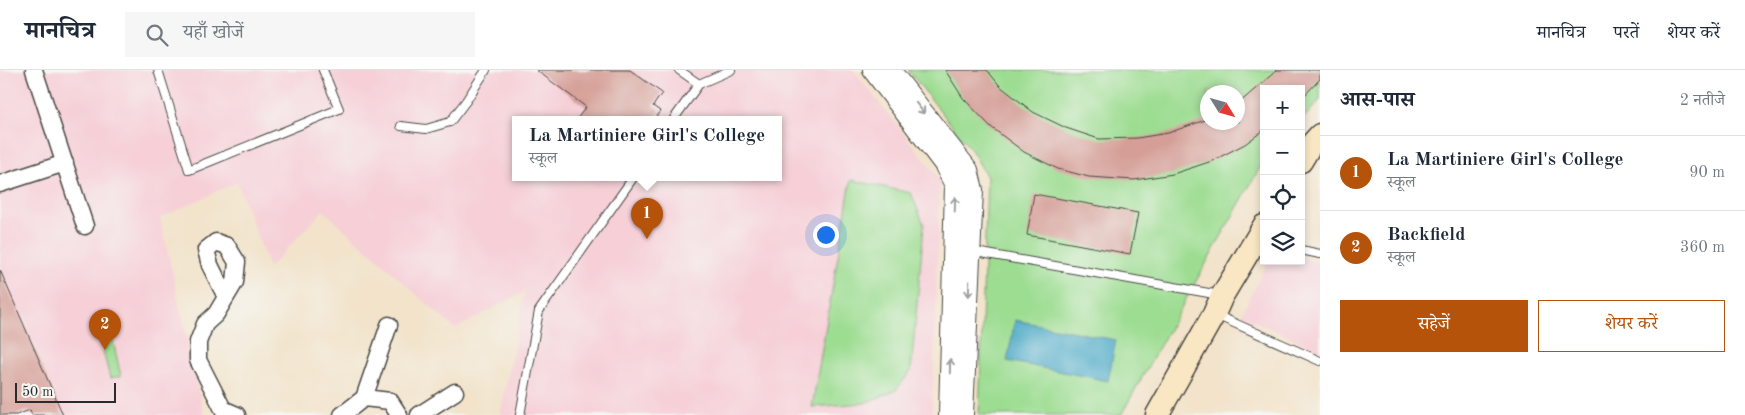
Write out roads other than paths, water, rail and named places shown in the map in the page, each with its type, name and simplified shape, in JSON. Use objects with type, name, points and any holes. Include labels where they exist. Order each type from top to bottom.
[{"type":"main road","points":[[1305,154],[1320,135]]},
{"type":"main road","points":[[1157,415],[1218,305],[1260,238]]},
{"type":"street","points":[[34,70],[85,226]]},
{"type":"street","points":[[872,70],[944,164],[955,185],[962,249],[963,415]]},
{"type":"street","points":[[890,70],[968,170],[973,190],[962,249],[949,415]]},
{"type":"street","points":[[0,184],[65,163]]},
{"type":"street","points":[[226,297],[216,314],[205,324],[198,342],[198,360],[223,409],[237,415]]},
{"type":"street","points":[[342,415],[364,398],[389,325]]},
{"type":"street","points":[[419,415],[455,392]]},
{"type":"street","points":[[364,398],[390,401],[399,415]]},
{"type":"lane","points":[[158,70],[189,170],[339,110],[323,70]]},
{"type":"lane","points":[[401,126],[426,129],[450,122],[486,70]]},
{"type":"lane","points":[[679,70],[698,84]]},
{"type":"lane","points":[[676,116],[698,84],[731,70]]},
{"type":"lane","points":[[520,415],[539,311],[631,181]]},
{"type":"lane","points":[[962,249],[1218,305],[1320,360]]},
{"type":"lane","points":[[1305,251],[1320,254]]},
{"type":"water","points":[[1015,320],[1116,340],[1108,381],[1007,361]]},
{"type":"place","name":"La Martiniere Girl's College","points":[[647,239]]},
{"type":"place","name":"Backfield","points":[[105,350]]}]
